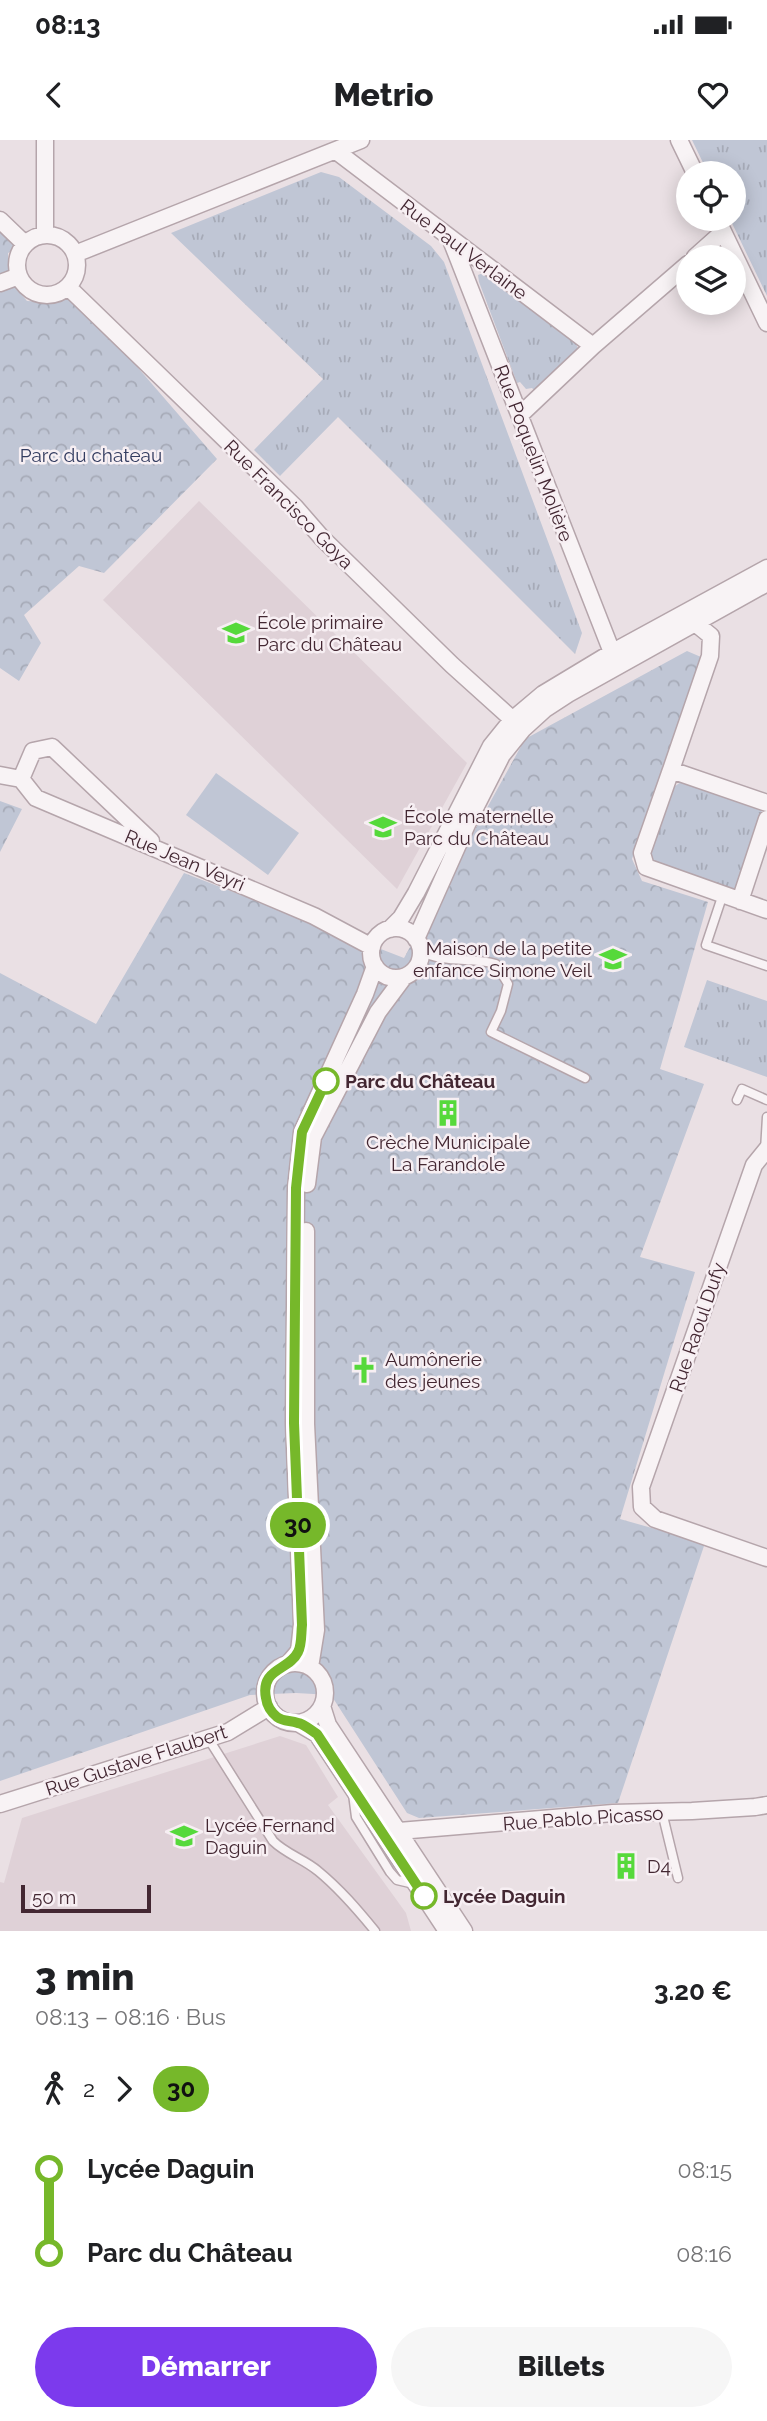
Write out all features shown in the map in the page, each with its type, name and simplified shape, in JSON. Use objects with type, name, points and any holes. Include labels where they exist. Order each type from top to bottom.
[{"type":"street","points":[[45,140],[45,234]]},
{"type":"street","points":[[75,254],[361,140]]},
{"type":"street","points":[[679,140],[689,161]]},
{"type":"street","name":"Rue Paul Verlaine","points":[[336,150],[593,346]]},
{"type":"street","points":[[0,220],[25,244]]},
{"type":"street","points":[[705,245],[716,231]]},
{"type":"street","points":[[722,231],[767,323]]},
{"type":"street","points":[[45,234],[64,239],[75,254],[76,272],[68,287],[50,295],[40,294],[23,284],[17,259],[25,244],[45,234]]},
{"type":"street","name":"Rue Poquelin Molière","points":[[451,240],[614,659]]},
{"type":"street","points":[[520,415],[593,346],[676,274]]},
{"type":"street","points":[[0,284],[19,276]]},
{"type":"street","name":"Rue Francisco Goya","points":[[68,287],[295,507],[322,538],[452,665],[518,725]]},
{"type":"street","points":[[310,1667],[316,1630],[306,1424],[306,1189],[313,1137],[378,1012],[404,977],[418,964],[419,945],[483,792],[518,725],[543,694],[691,617],[767,568]]},
{"type":"street","points":[[691,617],[767,583]]},
{"type":"street","points":[[691,617],[711,636],[710,656],[642,852],[646,867],[767,910]]},
{"type":"street","points":[[288,1664],[299,1651],[302,1625],[294,1410],[296,1188],[302,1132],[365,994],[375,966],[372,947],[379,936],[401,918],[416,893],[491,746],[518,725]]},
{"type":"street","points":[[0,775],[21,779],[33,751],[52,747],[160,849]]},
{"type":"street","points":[[671,770],[767,803]]},
{"type":"street","name":"Rue Jean Veyri","points":[[21,779],[36,798],[314,916],[372,947]]},
{"type":"street","points":[[740,901],[760,864],[767,820]]},
{"type":"street","points":[[390,929],[403,929],[419,945]]},
{"type":"street","points":[[375,966],[384,975],[404,977]]},
{"type":"street","name":"Rue Raoul Dufy","points":[[766,1149],[754,1165],[641,1487],[642,1507],[655,1519],[767,1558]]},
{"type":"street","points":[[447,1931],[317,1734],[298,1723],[284,1721],[269,1707],[266,1684],[275,1671],[296,1663],[310,1667],[317,1673],[324,1689],[322,1706],[328,1725],[464,1931]]},
{"type":"street","points":[[298,1723],[313,1717],[322,1706]]},
{"type":"street","name":"Rue Gustave Flaubert","points":[[0,1804],[228,1732],[269,1707]]},
{"type":"street","name":"Rue Pablo Picasso","points":[[399,1831],[613,1813],[767,1805]]},
{"type":"lane","points":[[723,894],[706,945],[767,966]]},
{"type":"lane","points":[[419,945],[433,958],[481,960],[496,964],[508,984],[501,1011],[491,1032],[585,1078]]},
{"type":"lane","points":[[737,1100],[741,1089],[767,1100]]},
{"type":"lane","points":[[766,1149],[767,1117]]},
{"type":"lane","points":[[208,1738],[273,1841],[281,1850],[316,1869],[346,1896],[375,1931]]},
{"type":"lane","points":[[662,1812],[678,1878]]},
{"type":"shaded area","points":[[199,501],[467,763],[397,889],[103,600]]},
{"type":"shaded area","name":"Lycée Fernand Daguin","points":[[280,1736],[306,1745],[338,1797],[328,1805],[406,1913],[411,1931],[0,1931],[0,1882],[4,1883],[22,1818]]},
{"type":"green space","points":[[692,140],[767,140],[767,296],[746,252],[746,245],[742,245],[736,231],[746,231],[746,161],[702,161]]},
{"type":"green space","points":[[321,172],[339,177],[431,246],[444,262],[582,633],[575,654],[338,417],[280,476],[254,450],[323,379],[171,233]]},
{"type":"green space","name":"Parc du chateau","points":[[0,220],[25,244],[8,253],[9,280],[27,301],[48,302],[68,287],[217,459],[104,573],[79,566],[24,615],[41,643],[19,681],[0,668]]},
{"type":"green space","points":[[489,273],[574,339],[579,351],[536,392],[532,388],[526,389],[520,382],[517,383],[479,282],[478,275]]},
{"type":"green space","points":[[687,651],[701,657],[632,859],[642,881],[708,902],[660,1069],[704,1084],[640,1257],[695,1272],[620,1519],[705,1543],[618,1803],[419,1818],[407,1813],[331,1695],[296,1693],[250,1695],[0,1781],[0,973],[96,1024],[184,873],[404,958],[525,739]]},
{"type":"green space","points":[[216,773],[299,833],[268,875],[186,815]]},
{"type":"green space","points":[[681,782],[761,810],[763,815],[740,901],[653,867],[649,856],[671,789]]},
{"type":"green space","points":[[0,801],[22,809],[0,852]]},
{"type":"green space","points":[[707,980],[767,1001],[767,1077],[684,1047]]},
{"type":"bus line","name":"30","points":[[326,1081],[302,1132],[296,1188],[294,1423],[302,1625],[299,1651],[288,1664],[281,1666],[270,1677],[265,1692],[269,1707],[278,1718],[298,1723],[317,1734],[424,1896]]},
{"type":"place","name":"École primaire Parc du Château","points":[[236,633]]},
{"type":"place","name":"École maternelle Parc du Château","points":[[383,827]]},
{"type":"place","name":"Maison de la petite enfance Simone Veil","points":[[613,959]]},
{"type":"place","name":"Parc du Château","points":[[326,1081]]},
{"type":"place","name":"Crèche Municipale La Farandole","points":[[448,1113]]},
{"type":"place","name":"Aumônerie des jeunes","points":[[364,1370]]},
{"type":"place","name":"Lycée Fernand Daguin","points":[[184,1836]]},
{"type":"place","name":"D4","points":[[626,1866]]},
{"type":"place","name":"Lycée Daguin","points":[[424,1896]]}]
